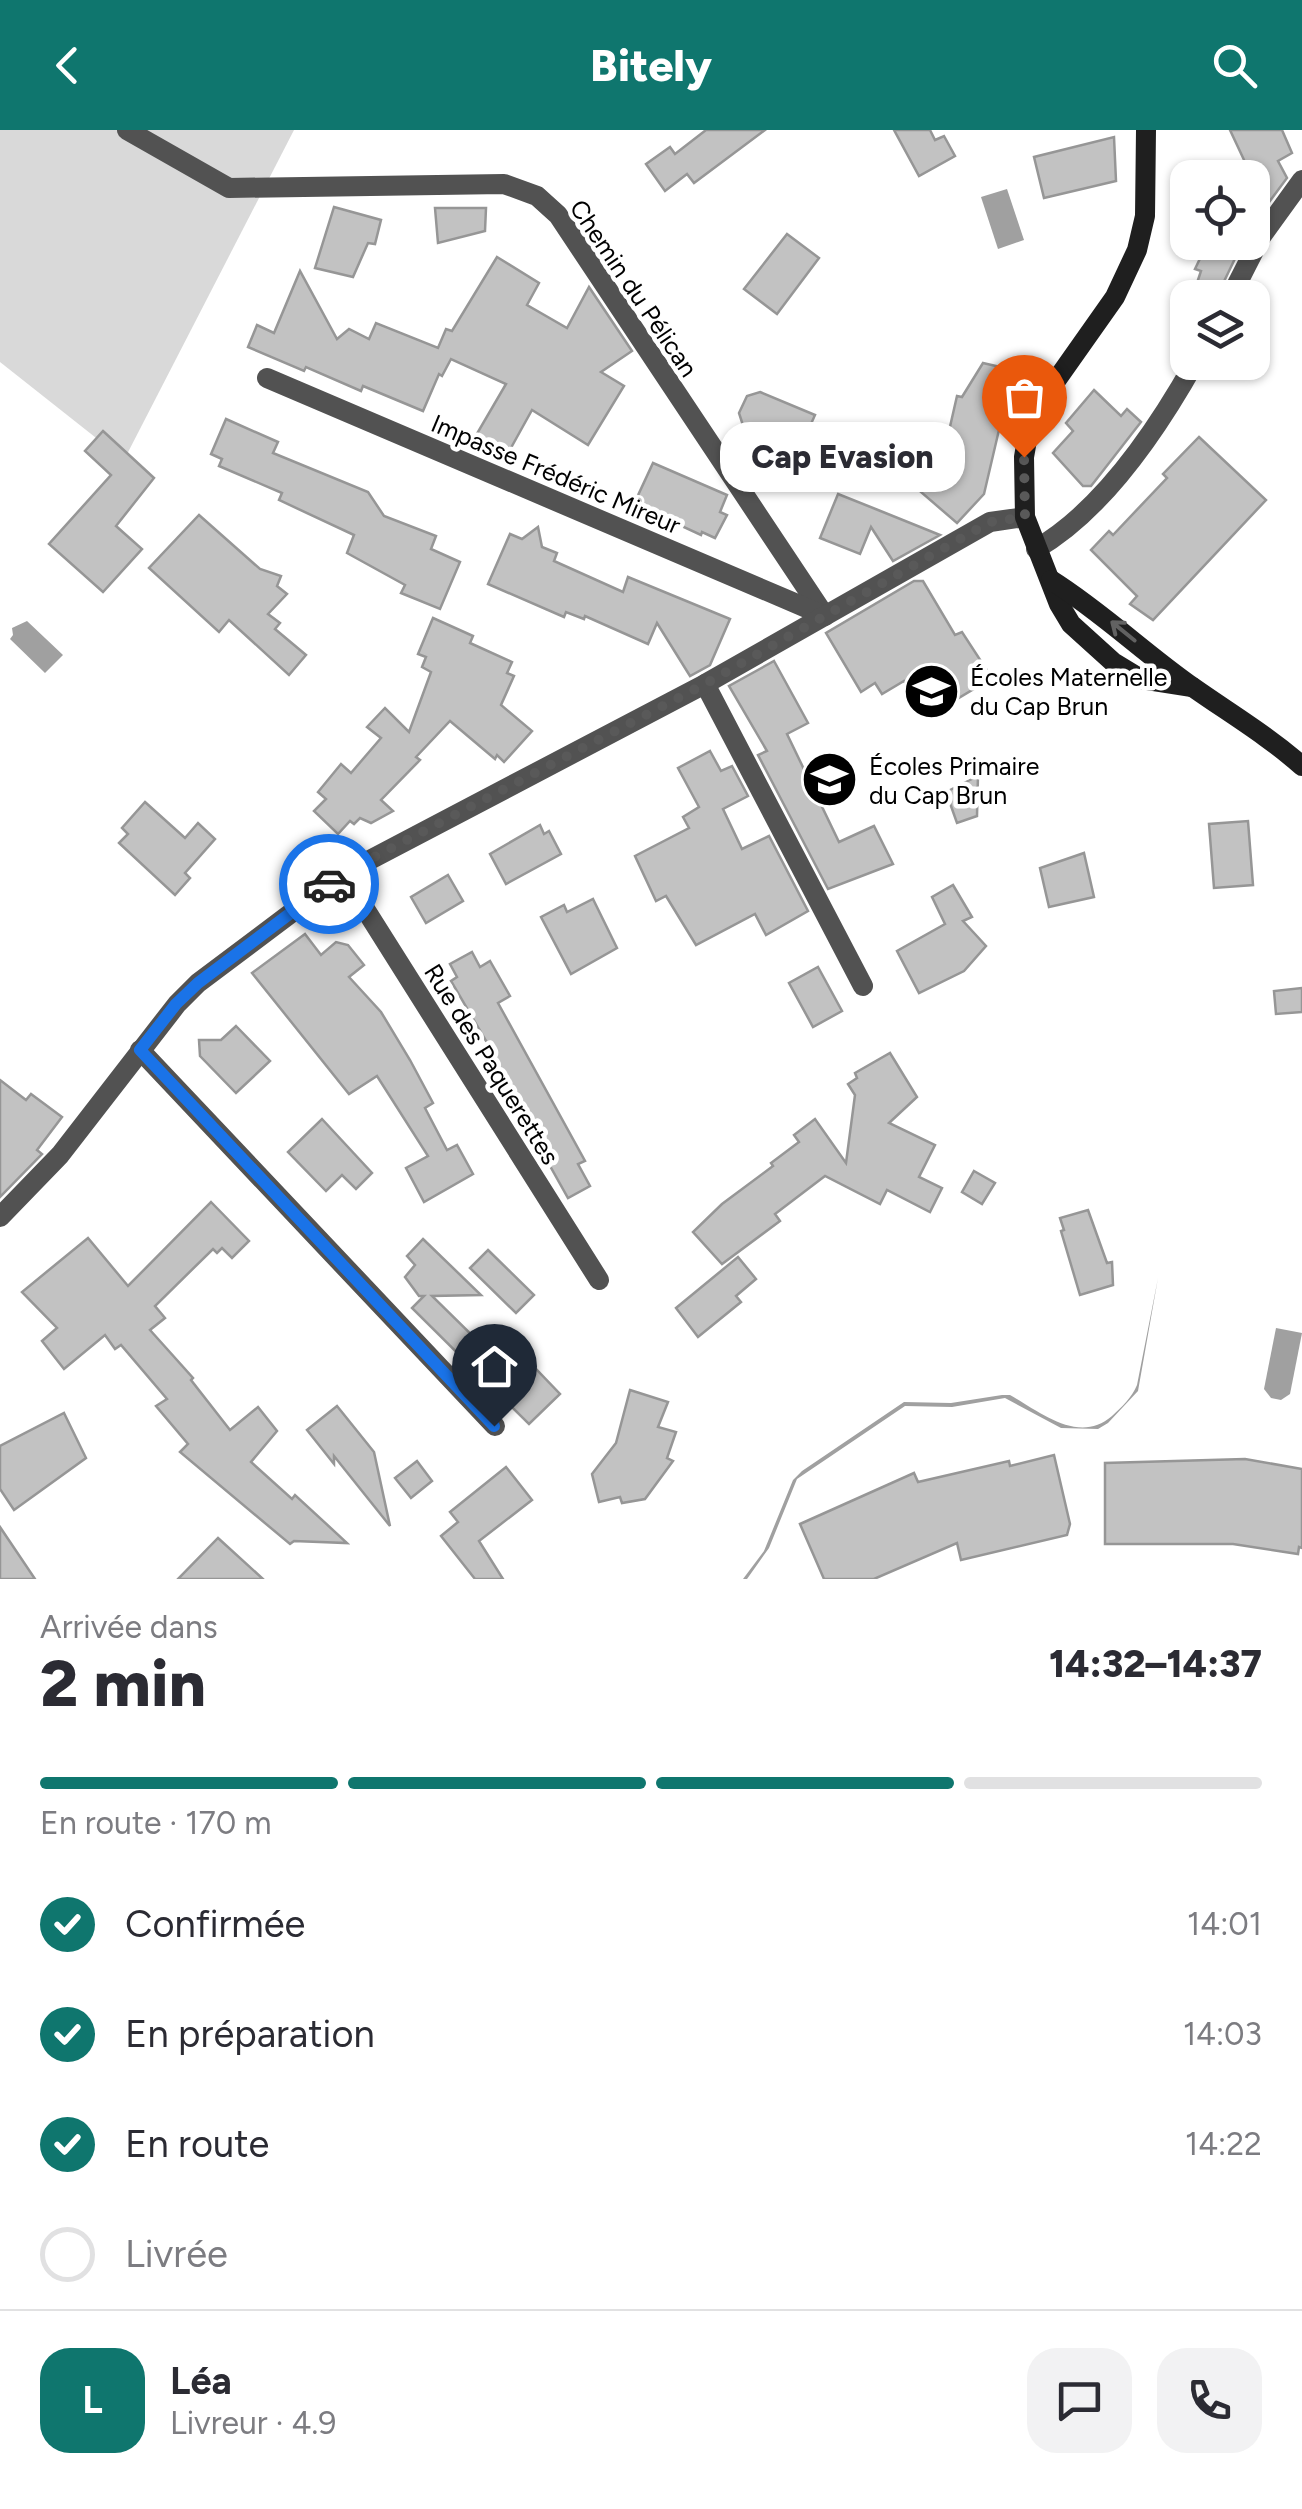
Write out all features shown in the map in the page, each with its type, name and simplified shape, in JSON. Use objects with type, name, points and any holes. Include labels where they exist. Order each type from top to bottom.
[{"type":"street","name":"Chemin du Pélican","points":[[127,130],[228,188],[504,184],[537,196],[558,215],[825,616]]},
{"type":"street","points":[[1146,130],[1145,216],[1137,250],[1115,297],[1030,423],[1024,457],[1025,517],[1070,624],[1114,662],[1141,679],[1192,687]]},
{"type":"street","points":[[1239,280],[1261,237],[1302,180]]},
{"type":"street","name":"Impasse Frédéric Mireur","points":[[267,378],[825,616]]},
{"type":"street","points":[[1036,549],[1064,531],[1125,465],[1184,380]]},
{"type":"street","points":[[0,1217],[60,1155],[176,1004],[342,874],[705,684],[990,522],[1025,517]]},
{"type":"street","points":[[1051,580],[1302,766]]},
{"type":"street","points":[[705,684],[864,986]]},
{"type":"street","name":"Rue des Paquerettes","points":[[342,874],[599,1280]]},
{"type":"street","points":[[140,1050],[494,1426]]},
{"type":"shaded area","points":[[0,130],[294,130],[124,460],[0,362]]},
{"type":"shaded area","points":[[1007,189],[1024,240],[998,249],[981,197]]},
{"type":"shaded area","points":[[27,621],[63,655],[45,673],[10,639],[12,628]]},
{"type":"shaded area","points":[[1158,1278],[1138,1391],[1108,1423],[1098,1429],[1061,1428],[1005,1398],[952,1407],[905,1406],[797,1479],[769,1548],[747,1579],[743,1579],[764,1551],[793,1480],[904,1402],[951,1403],[1010,1395],[1073,1427],[1099,1424],[1112,1416],[1137,1385]]},
{"type":"shaded area","points":[[1276,1328],[1302,1333],[1290,1394],[1281,1400],[1271,1398],[1264,1389]]},
{"type":"building","points":[[706,130],[765,130],[694,183],[687,174],[665,191],[646,164],[670,147],[675,154]]},
{"type":"building","points":[[894,130],[930,130],[935,140],[944,136],[955,156],[919,176]]},
{"type":"building","points":[[1230,130],[1282,130],[1292,153],[1278,161],[1287,178],[1270,201],[1270,160],[1244,160]]},
{"type":"building","points":[[1114,137],[1116,181],[1044,198],[1034,157]]},
{"type":"building","points":[[334,207],[381,220],[375,244],[368,243],[353,277],[315,268]]},
{"type":"building","points":[[435,208],[486,208],[485,231],[438,243]]},
{"type":"building","points":[[787,234],[819,258],[777,314],[744,289]]},
{"type":"building","points":[[497,257],[539,283],[527,305],[567,328],[589,287],[632,351],[601,372],[624,386],[588,445],[532,410],[507,455],[475,437],[506,384],[451,359],[442,376],[439,374],[423,411],[363,386],[361,391],[306,367],[304,371],[248,347],[257,325],[274,333],[300,271],[337,339],[349,329],[369,339],[376,323],[438,348],[446,329],[452,331]]},
{"type":"building","points":[[1199,260],[1234,260],[1225,280],[1198,280],[1201,271],[1195,269]]},
{"type":"building","points":[[983,363],[1013,370],[984,494],[957,523],[907,480],[924,462],[939,475],[957,396],[962,397]]},
{"type":"building","points":[[1094,390],[1121,416],[1127,409],[1141,422],[1091,486],[1083,486],[1053,453],[1073,431],[1066,423]]},
{"type":"building","points":[[760,392],[815,415],[793,464],[749,444],[739,413],[747,396]]},
{"type":"building","points":[[226,419],[278,442],[273,453],[368,492],[384,516],[436,536],[431,549],[460,562],[440,609],[401,593],[405,585],[347,553],[354,535],[279,500],[282,493],[219,466],[222,459],[211,454]]},
{"type":"building","points":[[103,431],[154,478],[116,526],[142,549],[103,592],[49,544],[111,475],[85,451]]},
{"type":"building","points":[[1199,437],[1266,500],[1153,620],[1130,604],[1137,596],[1091,550],[1109,531],[1113,535]]},
{"type":"building","points":[[653,463],[727,495],[720,512],[727,515],[715,538],[634,504]]},
{"type":"building","points":[[838,494],[940,535],[893,561],[871,527],[860,554],[820,538]]},
{"type":"building","points":[[199,515],[260,569],[281,576],[277,586],[287,594],[268,614],[280,623],[275,629],[306,655],[289,675],[229,620],[219,632],[149,568]]},
{"type":"building","points":[[538,527],[542,547],[557,553],[554,561],[623,592],[628,577],[730,619],[710,665],[690,676],[657,623],[648,644],[585,616],[584,619],[566,612],[564,617],[488,584],[510,534],[522,539]]},
{"type":"building","points":[[914,581],[923,581],[955,635],[962,632],[992,678],[927,717],[904,681],[882,694],[875,683],[861,692],[826,633]]},
{"type":"building","points":[[433,618],[473,636],[470,643],[512,662],[507,673],[514,676],[501,705],[532,731],[504,762],[497,755],[495,759],[450,721],[416,757],[420,760],[381,800],[393,811],[371,823],[360,818],[354,824],[350,821],[338,834],[314,811],[326,799],[318,792],[341,764],[351,773],[381,738],[367,727],[385,708],[409,732],[431,672],[422,667],[426,657],[418,654]]},
{"type":"building","points":[[774,661],[808,723],[787,734],[839,842],[874,826],[893,864],[828,889],[758,755],[767,751],[729,686]]},
{"type":"building","points":[[710,751],[721,771],[732,766],[748,796],[723,809],[742,849],[769,836],[808,911],[766,935],[755,914],[696,945],[666,896],[656,901],[635,856],[689,828],[683,817],[699,807],[678,768]]},
{"type":"building","points":[[978,776],[977,816],[957,823],[946,792]]},
{"type":"building","points":[[145,802],[185,838],[198,823],[215,839],[185,873],[190,878],[175,895],[119,843],[128,834],[122,828]]},
{"type":"building","points":[[1248,821],[1253,885],[1214,888],[1209,824]]},
{"type":"building","points":[[540,825],[544,834],[549,831],[561,854],[506,884],[490,854]]},
{"type":"building","points":[[1084,853],[1094,897],[1049,907],[1040,868]]},
{"type":"building","points":[[448,875],[463,901],[426,923],[411,897]]},
{"type":"building","points":[[953,885],[972,917],[963,921],[986,946],[964,971],[919,993],[897,951],[945,924],[932,897]]},
{"type":"building","points":[[593,899],[617,948],[571,974],[541,917],[564,905],[567,912]]},
{"type":"building","points":[[305,934],[321,955],[336,942],[348,945],[364,965],[349,977],[381,1012],[410,1060],[433,1103],[425,1108],[447,1150],[457,1145],[473,1174],[424,1202],[406,1168],[428,1156],[377,1076],[349,1094],[252,973]]},
{"type":"building","points":[[472,952],[480,967],[490,961],[510,996],[498,1003],[585,1161],[578,1164],[590,1186],[568,1198],[451,981],[457,977],[450,964]]},
{"type":"building","points":[[818,967],[842,1011],[813,1027],[789,983]]},
{"type":"building","points":[[1302,988],[1302,1012],[1276,1014],[1274,991]]},
{"type":"building","points":[[236,1026],[270,1061],[236,1093],[200,1056],[199,1040],[221,1040]]},
{"type":"building","points":[[890,1053],[917,1097],[889,1123],[935,1145],[919,1177],[942,1188],[930,1212],[887,1190],[880,1204],[825,1176],[775,1214],[780,1221],[722,1264],[693,1232],[799,1142],[794,1135],[815,1119],[846,1163],[855,1095],[848,1084],[857,1078],[855,1073]]},
{"type":"building","points":[[0,1080],[26,1100],[31,1094],[62,1117],[37,1150],[42,1154],[0,1197]]},
{"type":"building","points":[[322,1119],[372,1173],[356,1189],[342,1175],[326,1191],[288,1152]]},
{"type":"building","points":[[974,1171],[995,1183],[982,1204],[962,1192]]},
{"type":"building","points":[[211,1202],[249,1241],[232,1258],[222,1248],[217,1253],[213,1249],[155,1306],[165,1318],[150,1330],[193,1378],[230,1430],[258,1407],[277,1431],[251,1462],[292,1499],[295,1495],[347,1543],[290,1544],[180,1452],[188,1444],[156,1406],[167,1399],[121,1345],[115,1349],[105,1335],[64,1369],[42,1341],[57,1328],[22,1292],[88,1238],[128,1286]]},
{"type":"building","points":[[1088,1210],[1107,1263],[1112,1262],[1113,1285],[1080,1295],[1060,1218]]},
{"type":"building","points":[[423,1239],[481,1295],[432,1296],[490,1353],[496,1346],[525,1376],[535,1368],[560,1394],[529,1424],[412,1308],[424,1296],[419,1296],[405,1277],[415,1265],[407,1256]]},
{"type":"building","points":[[488,1250],[534,1295],[516,1313],[470,1268]]},
{"type":"building","points":[[738,1257],[756,1279],[736,1296],[741,1302],[698,1337],[676,1308]]},
{"type":"building","points":[[630,1390],[668,1402],[658,1427],[676,1432],[667,1458],[673,1461],[645,1499],[622,1503],[620,1497],[599,1502],[592,1474],[616,1443]]},
{"type":"building","points":[[337,1406],[374,1452],[390,1526],[334,1456],[334,1464],[307,1430]]},
{"type":"building","points":[[64,1413],[86,1458],[14,1510],[0,1489],[0,1446]]},
{"type":"building","points":[[1054,1455],[1070,1524],[1067,1535],[961,1560],[957,1543],[874,1579],[824,1579],[800,1524],[914,1473],[918,1482]]},
{"type":"building","points":[[1245,1459],[1302,1469],[1302,1548],[1299,1547],[1298,1554],[1233,1544],[1105,1544],[1105,1463]]},
{"type":"building","points":[[417,1461],[432,1481],[411,1498],[395,1478]]},
{"type":"building","points":[[506,1467],[532,1500],[479,1541],[503,1579],[475,1579],[441,1536],[458,1522],[450,1512]]},
{"type":"building","points":[[0,1527],[35,1579],[0,1579]]},
{"type":"building","points":[[218,1538],[263,1579],[178,1579]]},
{"type":"way so far","points":[[329,884],[705,684],[990,522],[1025,517],[1024,457]]},
{"type":"place","name":"Cap Evasion","points":[[1024,457]]},
{"type":"place","name":"Écoles Maternelle du Cap Brun","points":[[931,691]]},
{"type":"place","name":"Écoles Primaire du Cap Brun","points":[[830,780]]},
{"type":"route","points":[[329,884],[198,983],[140,1050],[494,1426]]}]
